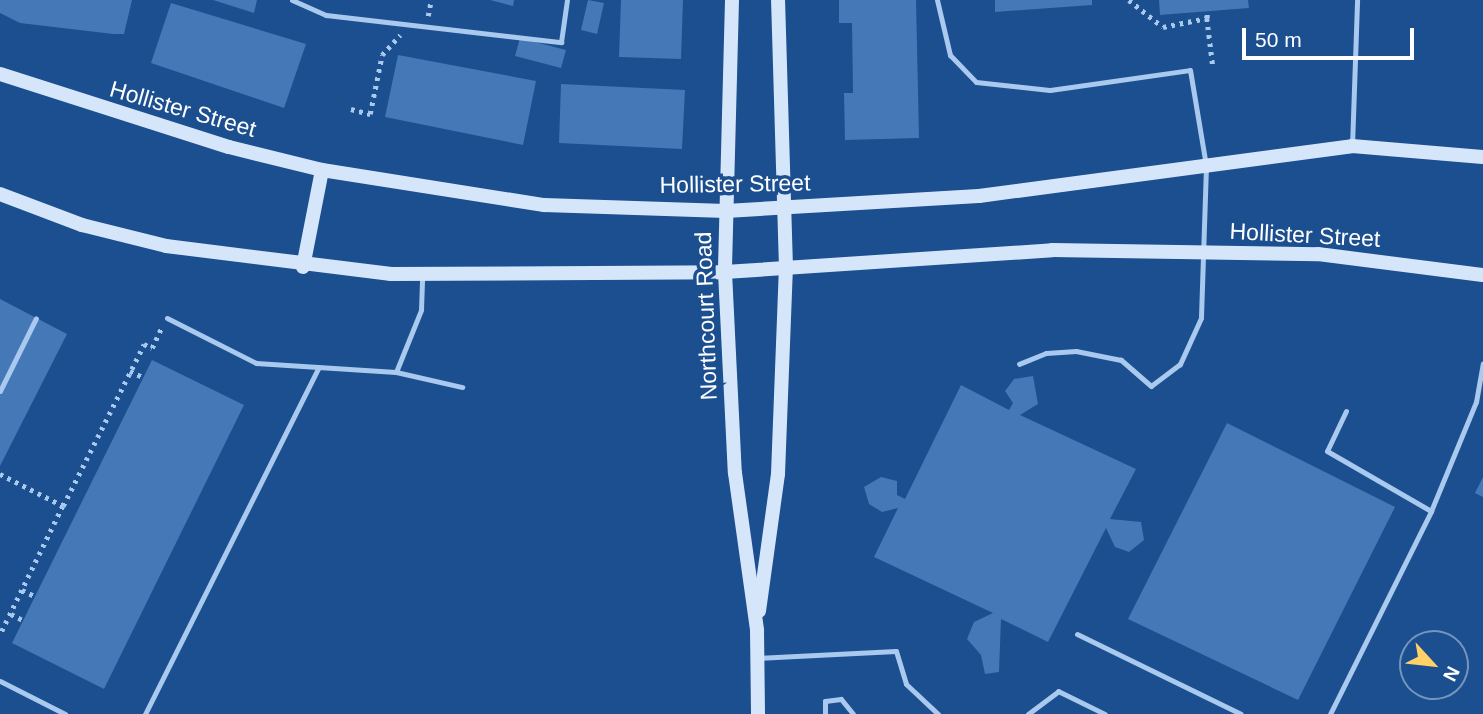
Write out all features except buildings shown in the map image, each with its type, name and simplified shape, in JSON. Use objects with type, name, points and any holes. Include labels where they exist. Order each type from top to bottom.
[{"type":"main road","name":"Northcourt Road","points":[[732,0],[725,272],[735,473],[757,630]]},
{"type":"main road","name":"Northcourt Road","points":[[758,714],[757,630],[778,474],[786,268],[778,0]]},
{"type":"main road","name":"Hollister Street","points":[[0,74],[122,117],[322,170],[544,205],[726,211],[979,197],[1352,146],[1483,157]]},
{"type":"main road","points":[[303,267],[322,170]]},
{"type":"main road","name":"Hollister Street","points":[[0,194],[154,243],[303,267],[422,273],[725,272],[1052,250],[1318,254],[1483,275]]},
{"type":"lane","points":[[292,0],[326,15],[561,42],[567,0]]},
{"type":"lane","points":[[936,0],[950,55],[976,82],[1050,90],[1190,70],[1206,166],[1201,318],[1180,364],[1151,386],[1121,360],[1076,351],[1046,353],[1019,364]]},
{"type":"lane","points":[[1352,146],[1357,0]]},
{"type":"lane","points":[[396,372],[421,310],[422,273]]},
{"type":"lane","points":[[0,391],[36,318]]},
{"type":"lane","points":[[167,318],[256,363],[396,372],[461,387]]},
{"type":"lane","points":[[1330,714],[1431,511],[1476,402],[1483,364]]},
{"type":"lane","points":[[145,714],[319,367]]},
{"type":"lane","points":[[1346,411],[1327,451],[1431,511]]},
{"type":"lane","points":[[1077,634],[1241,714]]},
{"type":"lane","points":[[757,658],[896,651],[906,684],[939,714]]},
{"type":"lane","points":[[0,681],[65,714]]},
{"type":"lane","points":[[1028,714],[1058,691],[1105,714]]},
{"type":"lane","points":[[825,714],[825,701],[841,699],[853,714]]},
{"type":"path","points":[[1129,0],[1163,27],[1207,18]]},
{"type":"path","points":[[1207,11],[1213,67]]},
{"type":"path","points":[[351,109],[370,114],[382,55],[405,25]]},
{"type":"path","points":[[0,635],[130,371],[167,318]]},
{"type":"path","points":[[130,371],[143,377]]},
{"type":"path","points":[[0,474],[63,506]]},
{"type":"path","points":[[22,590],[35,596]]},
{"type":"path","points":[[11,614],[23,620]]}]
